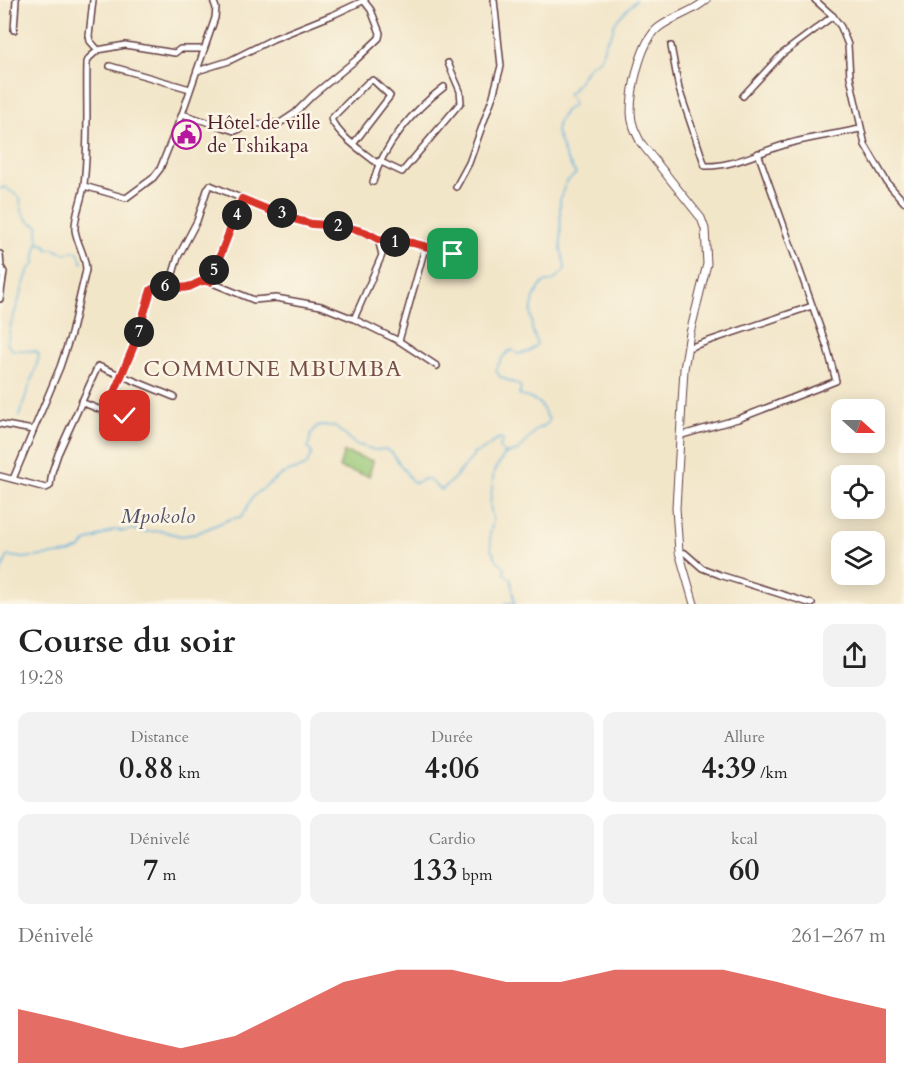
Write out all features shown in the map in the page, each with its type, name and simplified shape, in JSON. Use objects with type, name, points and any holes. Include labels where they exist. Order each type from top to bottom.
[{"type":"main road","points":[[694,604],[679,552],[676,508],[682,435],[681,411],[688,348],[707,264],[707,244],[704,223],[641,143],[634,129],[631,113],[633,90],[639,65],[650,38],[657,29],[698,8],[706,0]]},
{"type":"street","points":[[14,30],[16,0]]},
{"type":"street","points":[[93,0],[88,36],[98,50]]},
{"type":"street","points":[[84,186],[118,197],[129,197],[153,178],[160,169],[182,114],[215,18],[216,8],[213,0]]},
{"type":"street","points":[[456,187],[469,163],[493,96],[501,66],[494,0]]},
{"type":"street","points":[[815,0],[834,16],[841,27],[848,45],[850,77],[865,145],[893,192],[904,202]]},
{"type":"street","points":[[182,114],[235,131],[254,124],[280,123],[295,113],[313,94],[357,59],[380,38],[380,33],[371,10],[364,1],[273,39],[230,61],[197,71]]},
{"type":"street","points":[[743,96],[782,54],[834,16]]},
{"type":"street","points":[[13,479],[60,367],[84,280],[86,262],[75,232],[75,224],[84,186],[88,137],[87,62],[98,50],[125,45],[175,53],[180,49],[204,49]]},
{"type":"street","points":[[671,46],[679,89],[704,165],[708,167],[739,162],[792,142],[860,129]]},
{"type":"street","points":[[354,144],[390,96],[373,80],[368,82],[331,119],[334,126],[354,144],[379,163],[402,172],[461,102],[460,91],[448,63]]},
{"type":"street","points":[[110,66],[190,89]]},
{"type":"street","points":[[373,182],[379,163],[411,119],[428,100],[444,87]]},
{"type":"street","points":[[682,435],[738,419],[836,380],[827,347],[758,153]]},
{"type":"street","points":[[169,287],[178,257],[197,221],[210,185],[276,213],[285,213],[297,220],[356,229],[378,239],[413,243],[453,254]]},
{"type":"street","points":[[210,282],[242,199]]},
{"type":"street","points":[[354,319],[382,255],[378,239]]},
{"type":"street","points":[[399,341],[425,248]]},
{"type":"street","points":[[0,254],[1,267],[4,272],[0,300]]},
{"type":"street","points":[[106,412],[135,343],[151,290],[159,286],[189,287],[198,282],[210,282],[254,300],[276,298],[321,306],[399,341],[437,366]]},
{"type":"street","points":[[688,348],[812,306]]},
{"type":"street","points":[[0,476],[46,488],[50,486],[52,472],[98,366],[174,397]]},
{"type":"street","points":[[81,402],[106,412],[125,416],[120,430]]},
{"type":"street","points":[[0,424],[33,430]]},
{"type":"street","points":[[679,552],[685,553],[702,568],[812,604]]},
{"type":"green space","points":[[344,452],[373,461],[369,476],[339,468]]},
{"type":"waterway","points":[[515,604],[511,579],[504,573],[505,568],[491,549],[490,534],[493,520],[490,505],[494,471],[505,454],[518,451],[536,430],[548,423],[549,419],[538,402],[519,394],[521,388],[519,385],[500,377],[496,370],[509,351],[512,350],[518,354],[529,352],[537,344],[532,329],[531,312],[534,297],[543,283],[553,281],[564,271],[560,200],[566,182],[576,174],[566,158],[556,132],[558,122],[565,111],[573,105],[571,97],[567,95],[589,66],[601,58],[615,22],[636,0]]},
{"type":"waterway","points":[[0,189],[5,187],[20,198],[24,216],[39,226],[35,264],[29,269],[7,344],[13,350],[36,351],[39,355],[19,417]]},
{"type":"waterway","points":[[38,243],[46,245],[47,249],[66,254],[73,251],[78,252],[82,263]]},
{"type":"waterway","name":"Mpokolo","points":[[0,579],[8,556],[24,558],[70,553],[81,548],[86,542],[114,530],[162,531],[181,536],[195,534],[230,519],[241,517],[253,497],[263,489],[283,474],[306,466],[312,453],[308,448],[311,434],[317,426],[334,426],[355,444],[375,450],[385,449],[392,453],[412,481],[415,483],[424,479],[429,480],[441,490],[457,475],[473,457],[473,454],[483,450],[499,438],[503,440],[499,448],[505,454]]},
{"type":"waterway","points":[[505,604],[515,602]]},
{"type":"place","name":"Hôtel de ville de Tshikapa","points":[[186,134]]},
{"type":"district","name":"COMMUNE MBUMBA","points":[[273,368]]},
{"type":"route","points":[[125,416],[106,412],[135,343],[151,290],[159,286],[189,287],[205,280],[210,282],[242,199],[312,224],[343,226],[365,232],[378,239],[413,243],[453,254]]}]
